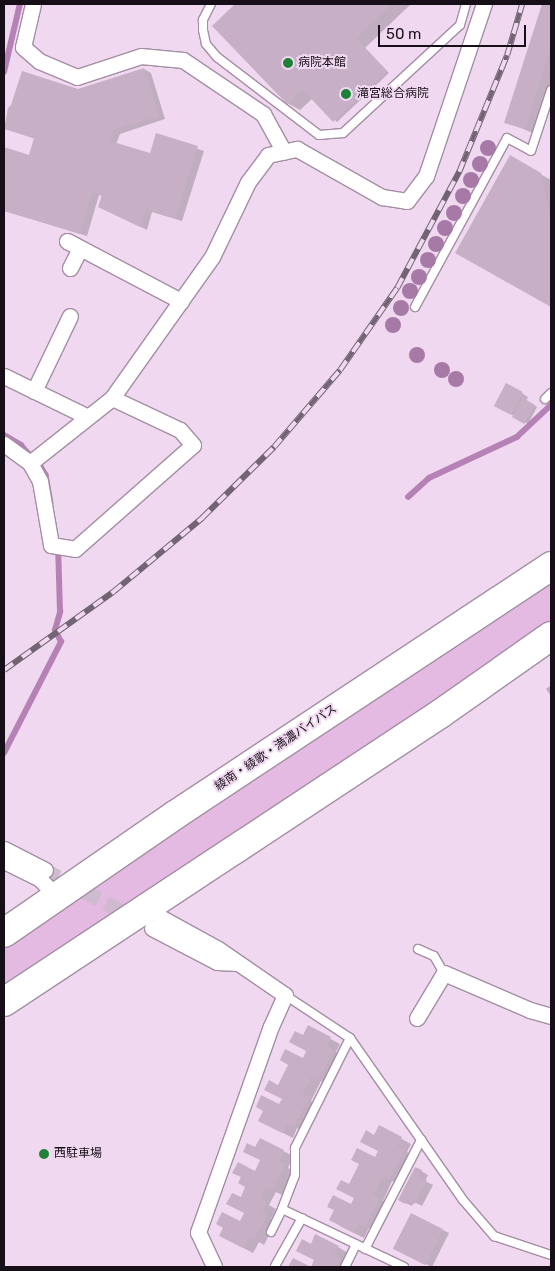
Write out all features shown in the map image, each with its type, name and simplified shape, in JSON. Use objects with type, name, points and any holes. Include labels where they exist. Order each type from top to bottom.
[{"type":"highway","name":"綾南・綾歌・満濃バイパス","points":[[4,933],[56,896],[551,566]]},
{"type":"highway","points":[[4,1002],[150,918],[551,636]]},
{"type":"street","points":[[33,4],[23,47],[39,61],[77,77],[141,56],[183,60],[262,114],[284,152]]},
{"type":"street","points":[[33,460],[112,398],[212,257],[248,182],[268,156],[297,149],[382,197],[407,201],[426,176],[484,4]]},
{"type":"street","points":[[70,268],[74,244],[181,301]]},
{"type":"street","points":[[34,391],[70,316]]},
{"type":"street","points":[[4,376],[88,417]]},
{"type":"street","points":[[4,444],[33,460],[40,481],[51,545],[75,549],[193,445],[180,430],[112,398]]},
{"type":"street","points":[[4,849],[46,870]]},
{"type":"street","points":[[4,861],[40,879],[56,896]]},
{"type":"street","points":[[150,918],[160,917],[218,949],[285,995],[264,1044],[198,1232],[214,1267]]},
{"type":"street","points":[[150,918],[217,962],[239,963]]},
{"type":"street","points":[[417,1018],[444,973],[530,1010],[551,1016]]},
{"type":"lane","points":[[211,4],[203,20],[206,44],[217,57],[319,135],[343,133],[460,25],[466,4]]},
{"type":"lane","points":[[415,307],[507,138],[531,151],[551,90]]},
{"type":"lane","points":[[545,399],[551,393]]},
{"type":"lane","points":[[418,949],[434,956],[444,973]]},
{"type":"lane","points":[[285,995],[350,1038],[463,1200],[494,1236],[551,1255]]},
{"type":"lane","points":[[271,1232],[295,1175],[295,1148],[350,1038]]},
{"type":"lane","points":[[365,1249],[421,1140]]},
{"type":"lane","points":[[282,1209],[404,1267]]},
{"type":"lane","points":[[275,1266],[302,1218]]},
{"type":"lane","points":[[345,1267],[356,1244]]},
{"type":"shaded area","points":[[551,576],[551,622],[471,679],[4,987],[4,945]]},
{"type":"building","name":"病院本館","points":[[235,4],[392,4],[356,38],[387,71],[333,122],[302,89],[287,104],[212,26]]},
{"type":"building","points":[[542,4],[551,4],[551,47],[525,129],[504,123]]},
{"type":"building","points":[[144,68],[159,116],[113,130],[110,141],[150,153],[156,133],[198,146],[175,218],[146,209],[140,227],[98,207],[102,195],[92,192],[80,234],[4,210],[4,147],[29,155],[34,138],[4,129],[8,108],[11,105],[22,71],[78,89]]},
{"type":"building","points":[[510,155],[541,173],[551,218],[551,307],[455,253]]},
{"type":"building","points":[[506,383],[523,392],[511,415],[494,406]]},
{"type":"building","points":[[523,398],[535,405],[524,424],[512,417]]},
{"type":"building","points":[[308,1025],[331,1037],[327,1046],[334,1050],[318,1081],[311,1077],[302,1095],[309,1098],[294,1127],[287,1124],[282,1133],[258,1121],[263,1111],[256,1107],[261,1095],[279,1104],[282,1099],[264,1090],[269,1080],[278,1085],[288,1065],[280,1060],[285,1049],[303,1058],[306,1051],[289,1042],[295,1031],[303,1035]]},
{"type":"building","points":[[379,1125],[402,1137],[398,1146],[405,1150],[389,1180],[382,1177],[373,1195],[380,1198],[365,1227],[359,1224],[354,1233],[329,1220],[334,1210],[327,1207],[333,1195],[351,1204],[354,1198],[336,1189],[341,1180],[349,1184],[359,1164],[351,1160],[357,1148],[375,1157],[378,1151],[360,1142],[366,1130],[374,1135]]},
{"type":"building","points":[[260,1138],[284,1150],[279,1161],[285,1164],[272,1190],[266,1187],[260,1198],[267,1202],[262,1212],[267,1215],[254,1240],[249,1237],[243,1248],[219,1236],[223,1228],[216,1224],[222,1212],[240,1221],[244,1213],[226,1204],[232,1193],[241,1197],[245,1187],[238,1183],[241,1177],[232,1173],[238,1162],[255,1171],[260,1160],[243,1152],[247,1143],[255,1147]]},
{"type":"building","points":[[415,1167],[422,1170],[419,1176],[427,1180],[415,1204],[407,1200],[405,1204],[398,1200]]},
{"type":"building","points":[[411,1213],[443,1229],[425,1265],[393,1249]]},
{"type":"building","points":[[315,1234],[339,1246],[334,1255],[341,1258],[337,1267],[311,1267],[314,1260],[296,1251],[302,1239],[311,1244]]},
{"type":"building","points":[[293,1258],[311,1267],[288,1267]]},
{"type":"waterway","points":[[4,72],[20,4]]},
{"type":"waterway","points":[[408,497],[429,478],[517,437],[551,405]]},
{"type":"waterway","points":[[4,435],[21,445],[41,467],[46,475],[51,503]]},
{"type":"waterway","points":[[4,753],[61,642],[55,630],[60,612],[58,546]]},
{"type":"tunnel","points":[[45,870],[136,919]]},
{"type":"railway","points":[[4,670],[113,592],[202,518],[274,447],[340,370],[397,288],[459,172],[507,55],[522,4]]},
{"type":"place","name":"病院本館","points":[[288,63]]},
{"type":"place","name":"滝宮総合病院","points":[[346,94]]},
{"type":"place","name":"西駐車場","points":[[44,1154]]}]
